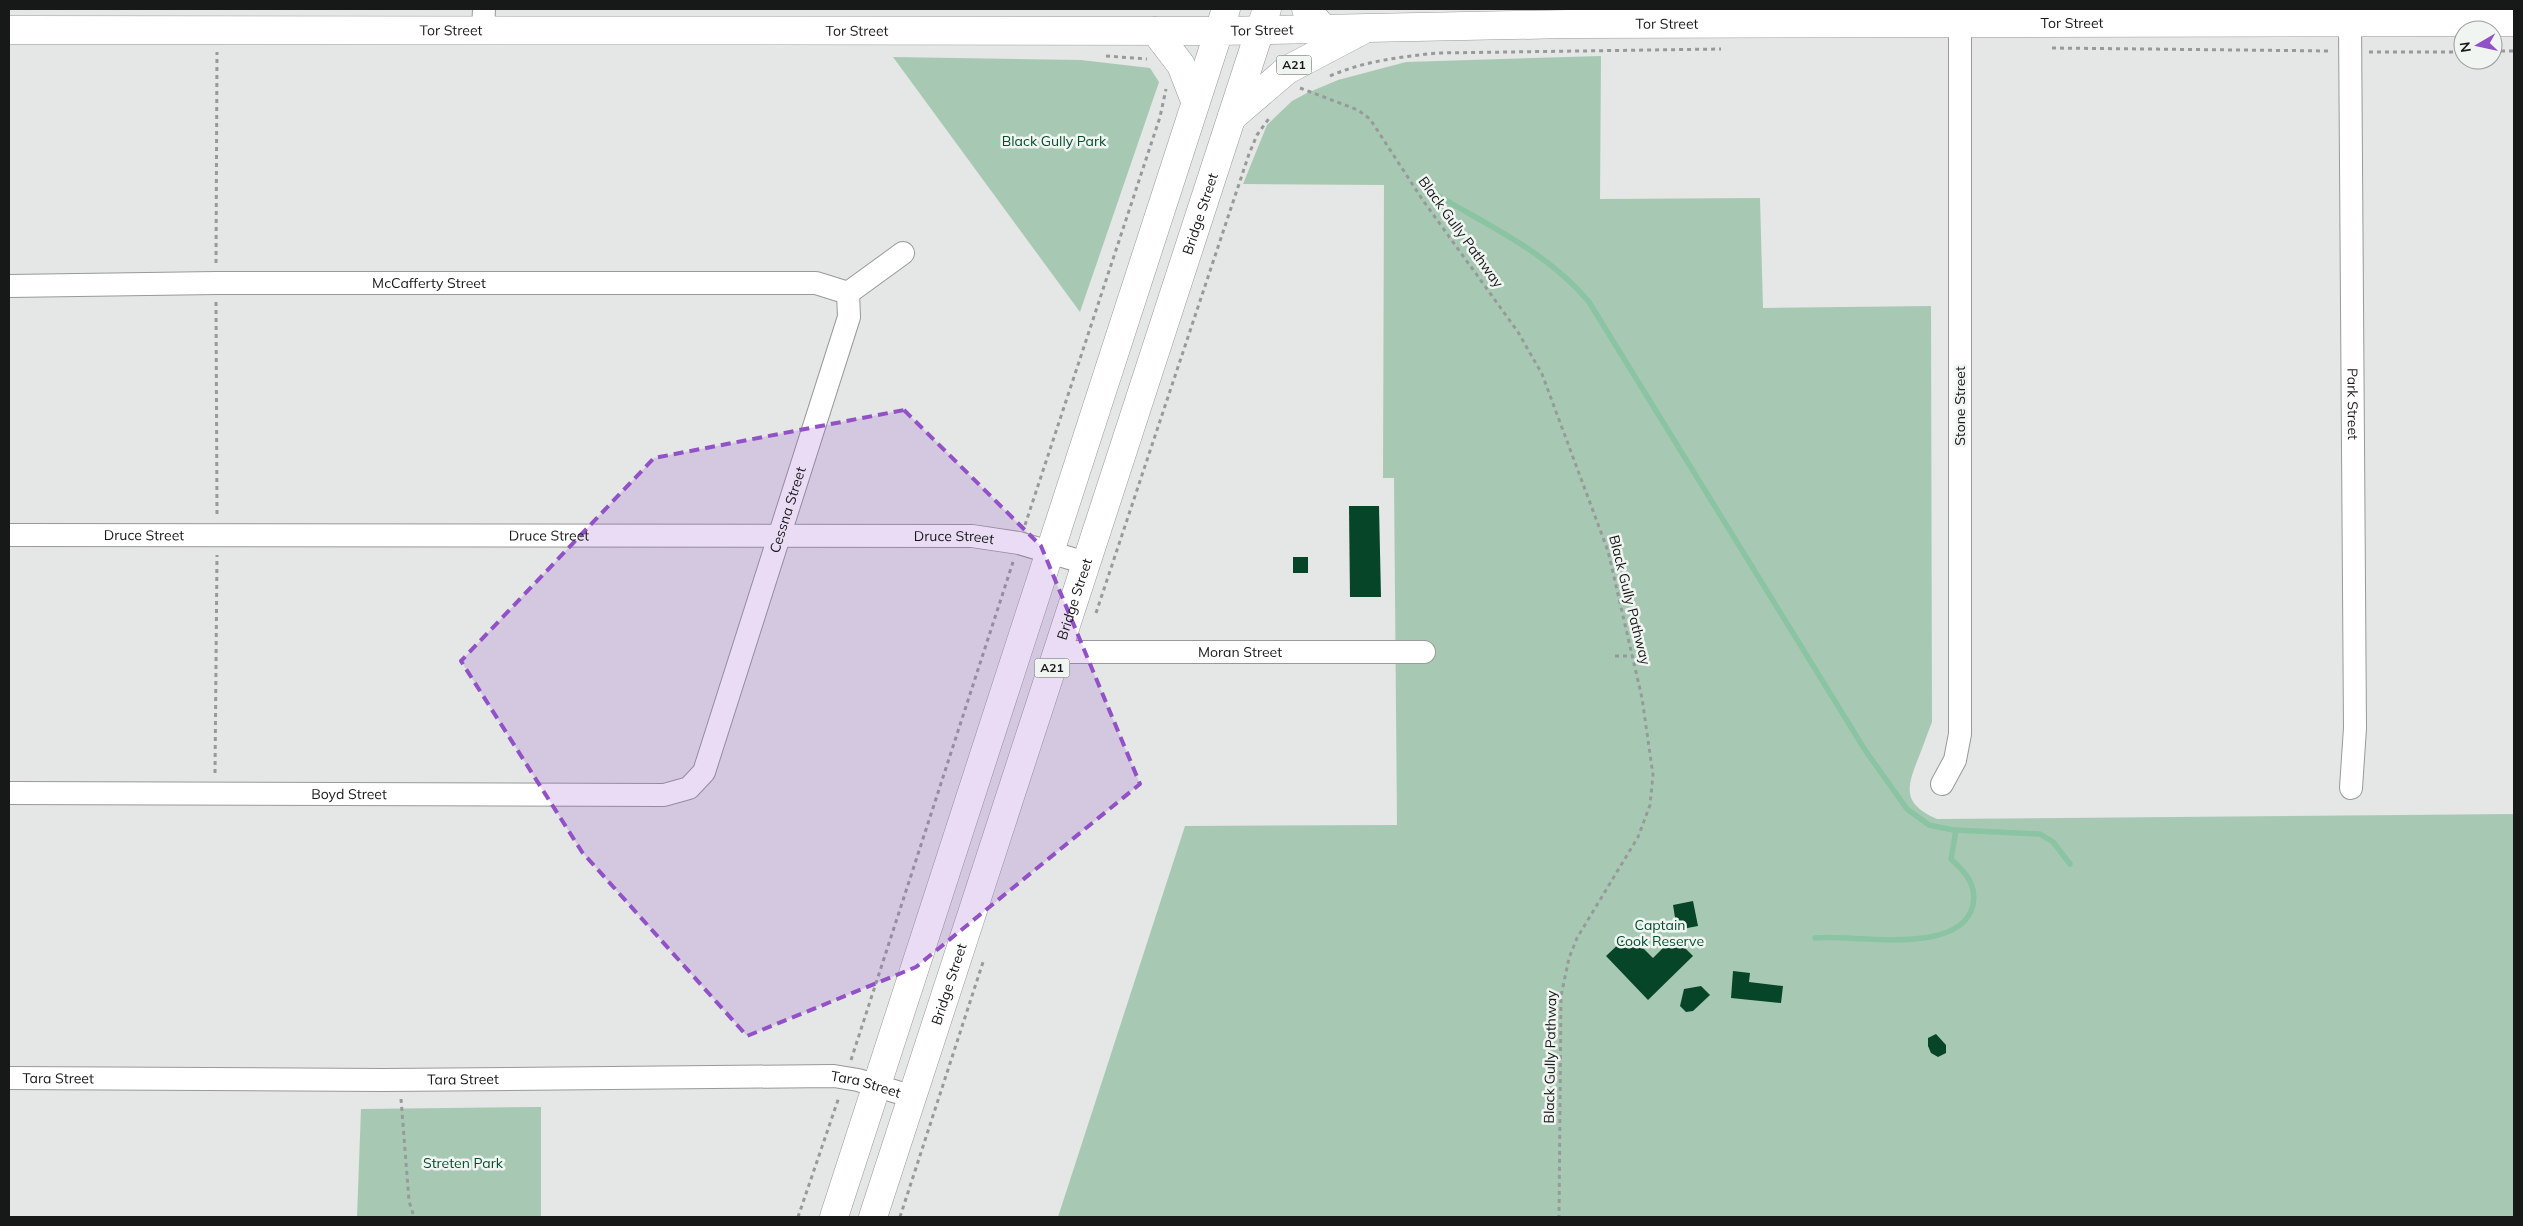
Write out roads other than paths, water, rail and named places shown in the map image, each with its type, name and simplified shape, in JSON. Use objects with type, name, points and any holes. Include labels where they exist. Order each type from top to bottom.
[{"type":"main road","name":"Tor Street","points":[[9,30],[484,19],[1155,32],[1222,20],[1314,18],[1367,28],[1568,16],[1874,16],[1960,24],[2187,16],[2350,22],[2514,22]]},
{"type":"main road","name":"Bridge Street","points":[[873,1217],[1263,19]]},
{"type":"main road","name":"A21","points":[[834,1217],[1048,551],[1222,20]]},
{"type":"main road","name":"A21","points":[[1231,118],[1287,70],[1367,28]]},
{"type":"main road","points":[[1155,32],[1181,64],[1195,101]]},
{"type":"street","name":"Park Street","points":[[2350,22],[2355,728],[2351,788]]},
{"type":"street","name":"Stone Street","points":[[1942,784],[1954,760],[1960,734],[1960,24]]},
{"type":"street","points":[[848,293],[903,253]]},
{"type":"street","name":"McCafferty Street","points":[[9,286],[216,283],[816,283],[848,293]]},
{"type":"street","name":"Cessna Street","points":[[689,788],[704,772],[848,317],[848,293]]},
{"type":"street","name":"Druce Street","points":[[9,535],[972,536],[1019,543],[1086,563]]},
{"type":"street","name":"Moran Street","points":[[1058,652],[1424,652]]},
{"type":"street","name":"Boyd Street","points":[[9,793],[664,795],[689,788]]},
{"type":"street","name":"Tara Street","points":[[9,1078],[845,1077],[913,1097]]},
{"type":"waterway","points":[[1430,191],[1515,240],[1555,268],[1589,302],[1865,750],[1907,809],[1929,825],[1953,830],[2040,834],[2053,842],[2070,864]]},
{"type":"waterway","points":[[1815,938],[1904,940],[1949,932],[1964,921],[1973,905],[1974,898],[1969,879],[1951,859],[1956,830]]},
{"type":"park label","name":"Black Gully Park","points":[[1054,141]]},
{"type":"park label","name":"Captain Cook Reserve","points":[[1660,934]]},
{"type":"park label","name":"Streten Park","points":[[463,1163]]}]
